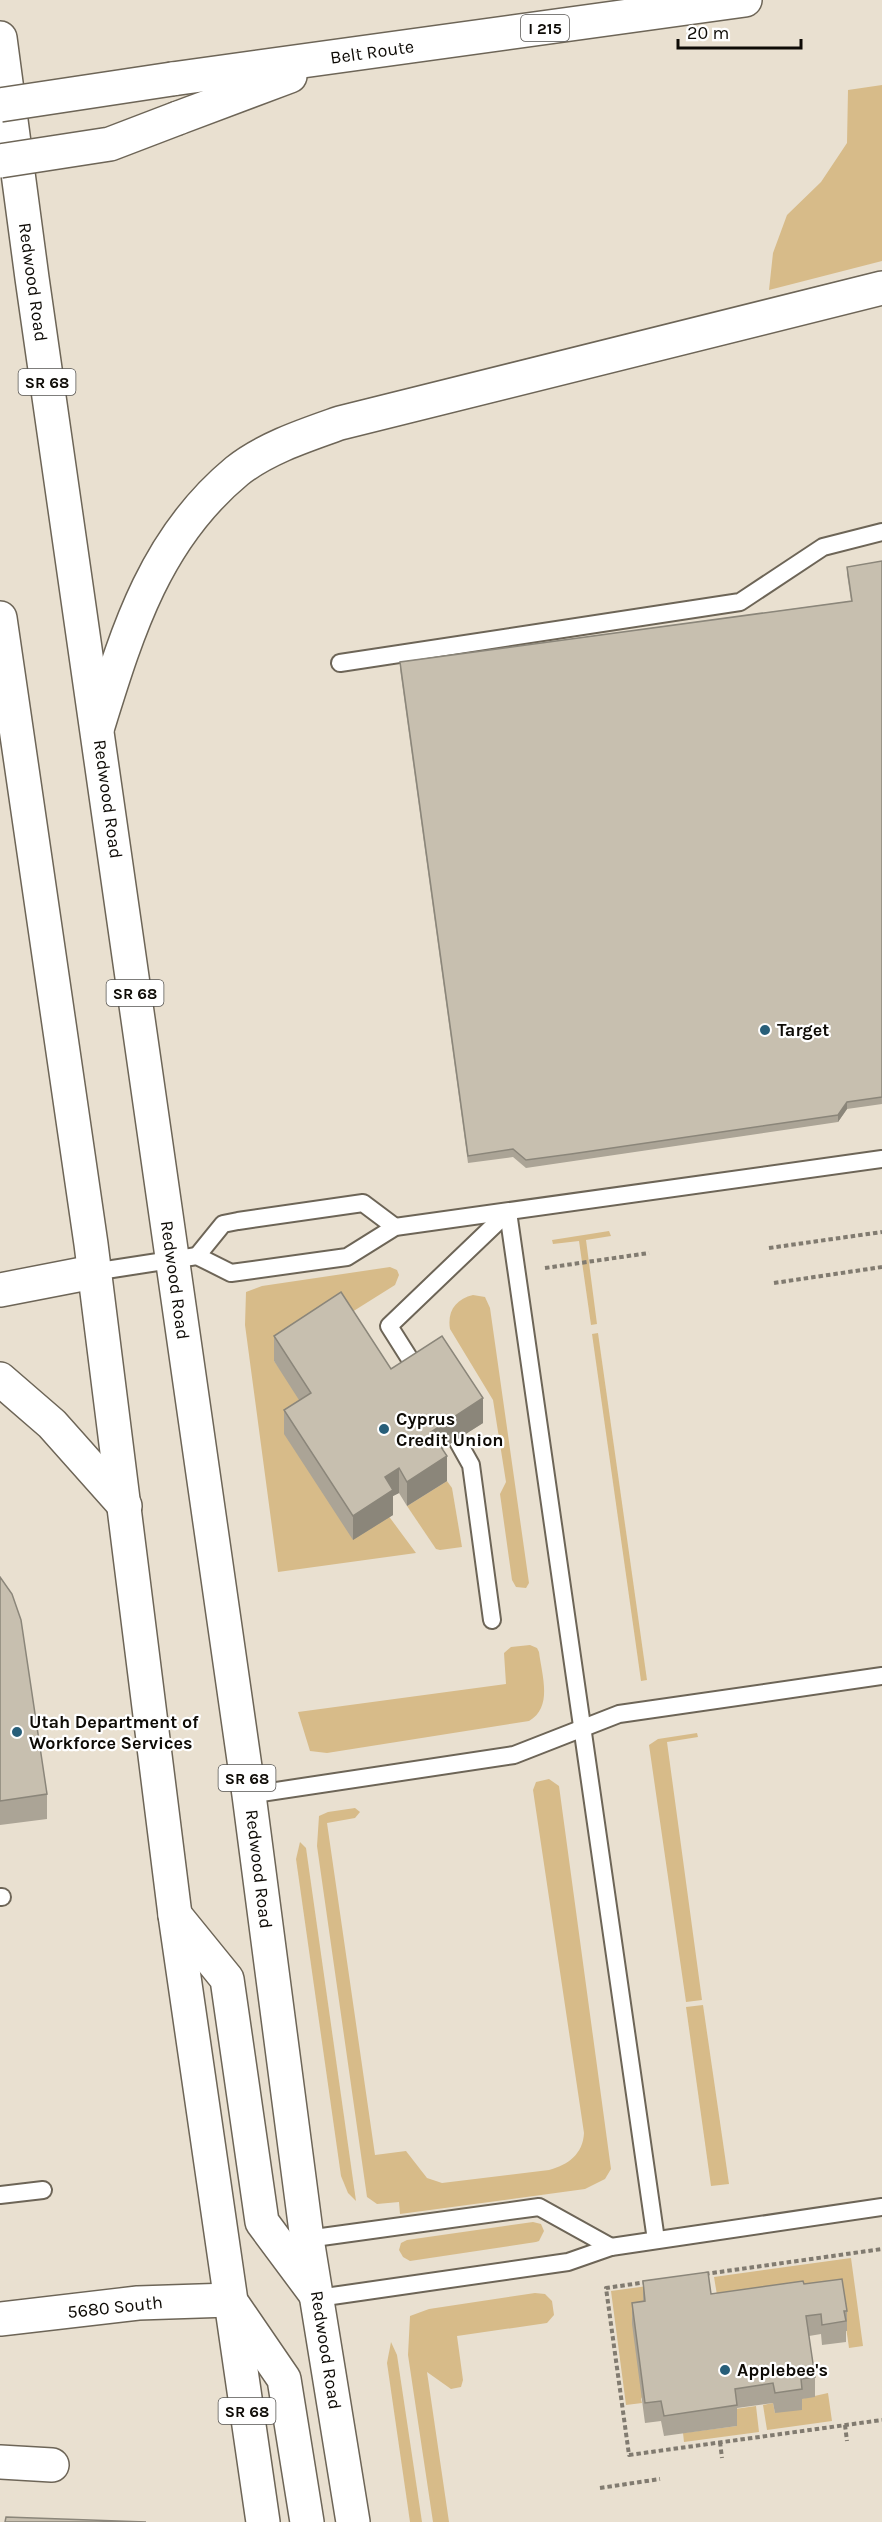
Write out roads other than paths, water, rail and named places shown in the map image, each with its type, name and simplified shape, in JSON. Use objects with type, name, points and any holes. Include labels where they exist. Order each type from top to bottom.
[{"type":"main road","name":"Belt Route","points":[[0,105],[745,0]]},
{"type":"main road","name":"Redwood Road","points":[[0,38],[98,726],[184,1258],[249,1795],[307,2239],[353,2522]]},
{"type":"main road","points":[[0,161],[110,144],[345,56]]},
{"type":"main road","points":[[98,726],[126,636],[167,550],[188,521],[212,495],[239,470],[268,453],[306,435],[340,423],[882,288]]},
{"type":"main road","name":"SR 68","points":[[0,618],[125,1506],[175,1915],[263,2522]]},
{"type":"main road","points":[[0,1290],[93,1272]]},
{"type":"main road","points":[[0,1379],[52,1424],[125,1506]]},
{"type":"main road","points":[[175,1915],[227,1978],[262,2222],[318,2298]]},
{"type":"main road","points":[[230,2300],[284,2379],[307,2522]]},
{"type":"main road","name":"5680 South","points":[[0,2319],[138,2303],[230,2300]]},
{"type":"main road","points":[[0,2462],[52,2465]]},
{"type":"lane","points":[[340,663],[740,602],[823,547],[882,532]]},
{"type":"lane","points":[[93,1272],[184,1258],[231,1273],[346,1257],[395,1227],[882,1159]]},
{"type":"lane","points":[[184,1258],[223,1224],[238,1221],[363,1203],[395,1227]]},
{"type":"lane","points":[[508,1212],[657,2240]]},
{"type":"lane","points":[[420,1375],[389,1326],[508,1212]]},
{"type":"lane","points":[[457,1440],[471,1465],[492,1620]]},
{"type":"lane","points":[[249,1795],[514,1755],[619,1714],[882,1676]]},
{"type":"lane","points":[[0,2195],[43,2190]]},
{"type":"lane","points":[[318,2298],[568,2262],[611,2247],[882,2206]]},
{"type":"lane","points":[[307,2239],[539,2207],[611,2247]]},
{"type":"place","name":"Target","points":[[765,1030]]},
{"type":"place","name":"Cyprus Credit Union","points":[[384,1429]]},
{"type":"place","name":"Utah Department of Workforce Services","points":[[17,1732]]},
{"type":"place","name":"Applebee's","points":[[725,2370]]}]
